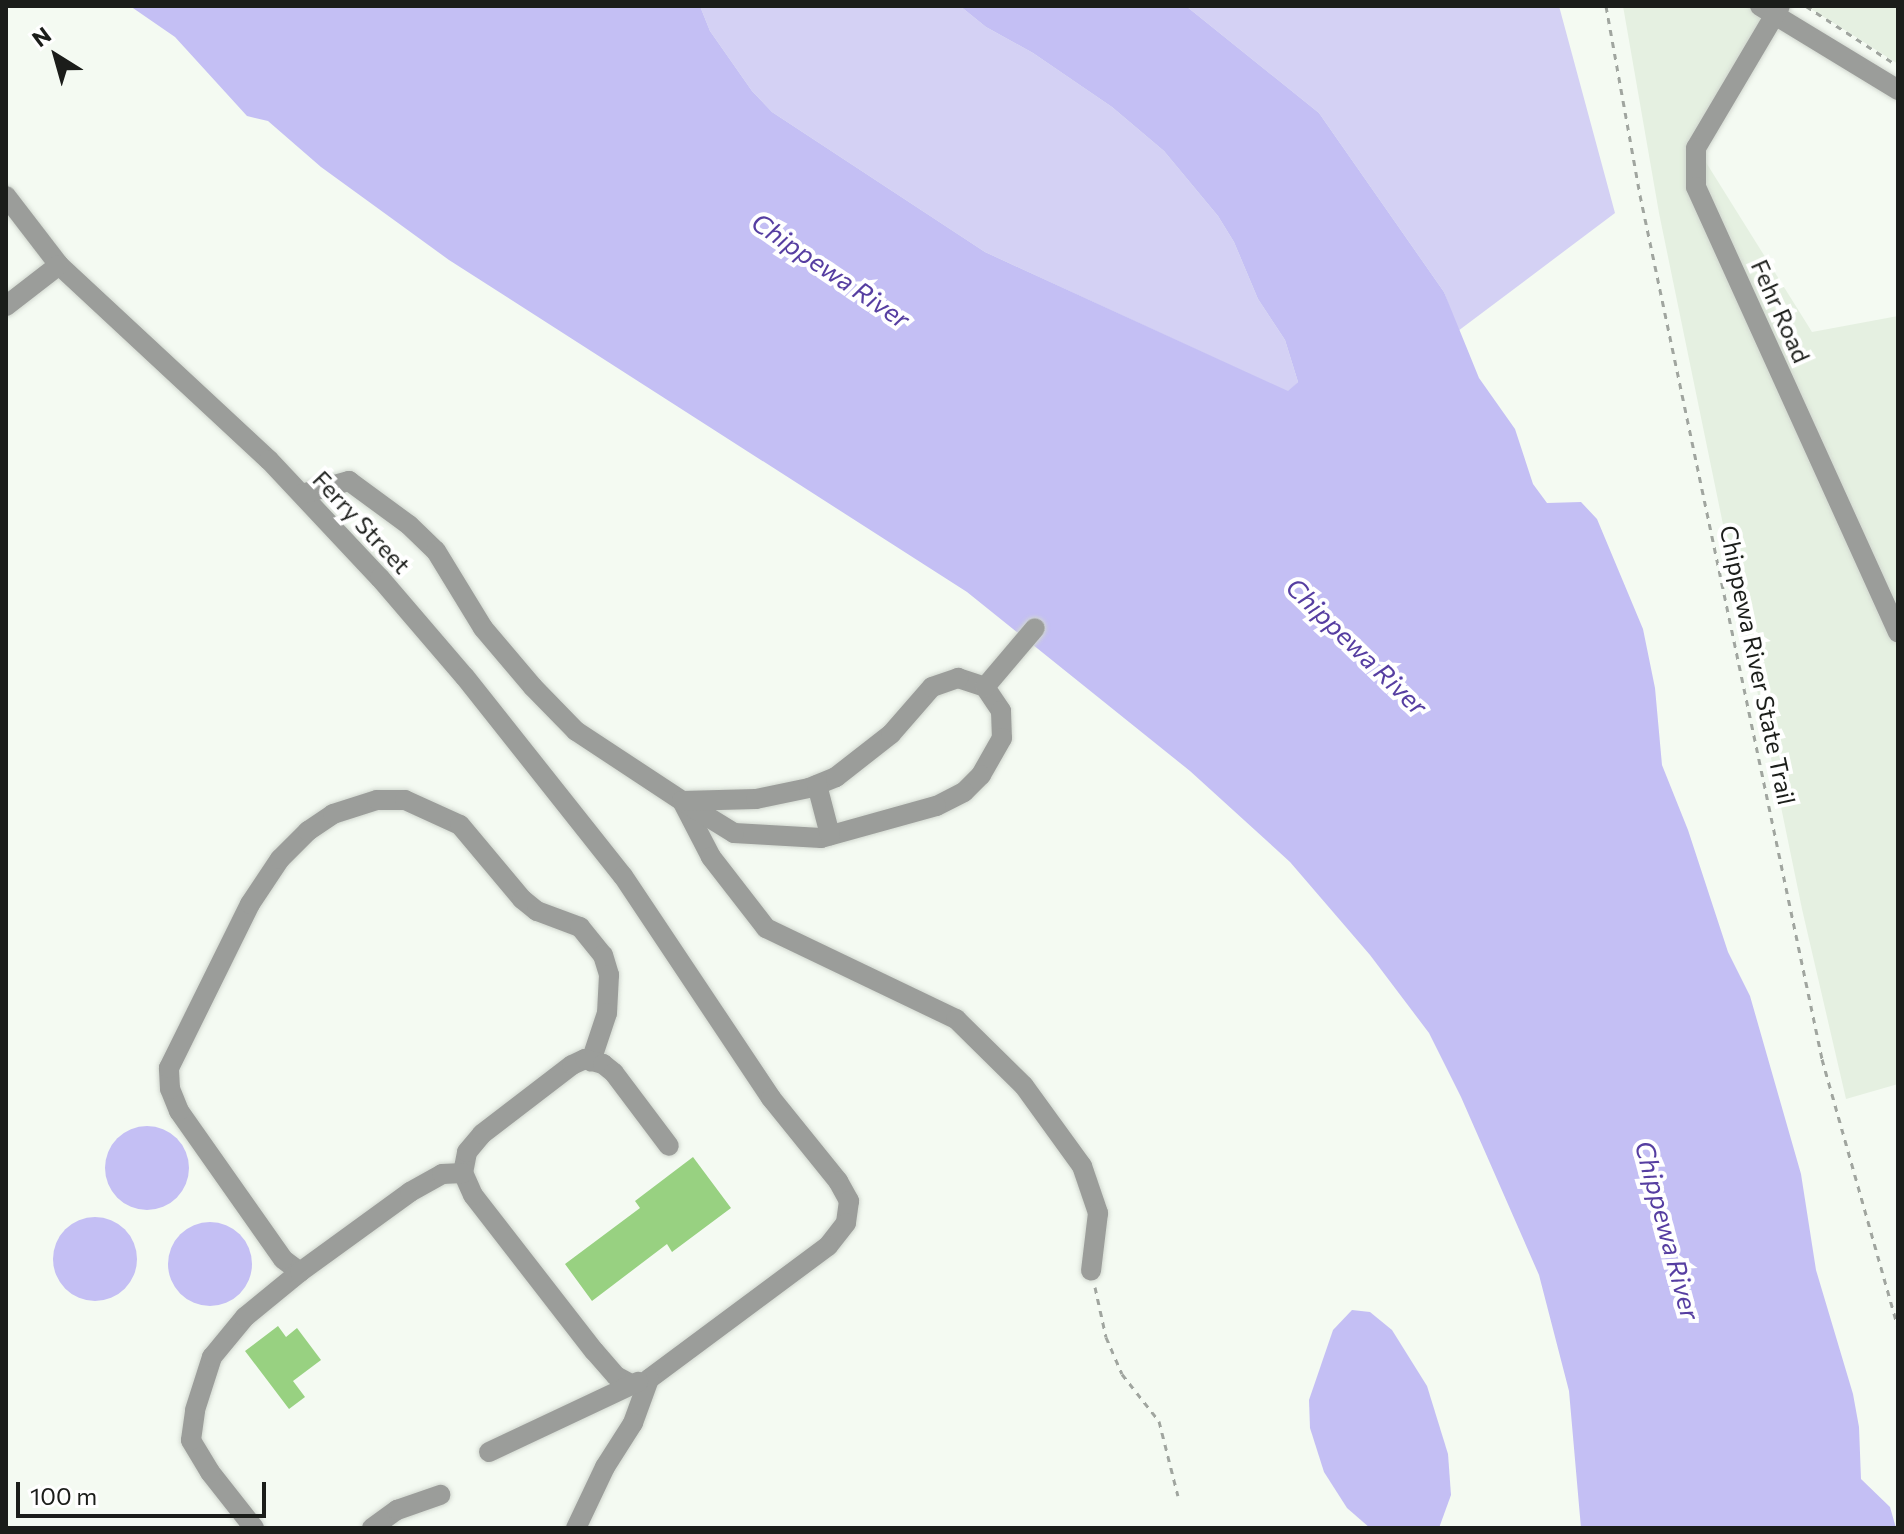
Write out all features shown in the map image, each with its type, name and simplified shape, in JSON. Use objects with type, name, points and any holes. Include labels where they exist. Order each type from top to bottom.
[{"type":"street","points":[[1772,10],[1898,90]]},
{"type":"street","name":"Fehr Road","points":[[1772,10],[1696,148],[1696,187],[1898,632]]},
{"type":"street","name":"Ferry Street","points":[[6,196],[59,265],[302,494],[380,578],[522,746],[623,876],[771,1098],[838,1181],[849,1201],[846,1223],[828,1246],[640,1381],[489,1452]]},
{"type":"street","points":[[6,306],[59,265]]},
{"type":"street","points":[[302,494],[349,481],[409,525],[436,551],[483,628],[576,731],[682,801],[734,833],[830,835],[936,806],[964,792],[981,775],[1002,738],[1001,711],[985,687],[958,678],[932,687],[881,743],[836,777],[817,785],[756,799],[682,801]]},
{"type":"street","points":[[985,687],[1035,628]]},
{"type":"street","points":[[817,785],[830,835]]},
{"type":"street","points":[[300,1272],[276,1251],[179,1111],[170,1089],[169,1068],[250,904],[280,859],[308,831],[333,814],[377,800],[405,800],[460,825],[522,899],[537,911],[580,927],[603,955],[609,975],[607,1013],[591,1061]]},
{"type":"street","points":[[682,801],[711,857],[766,928],[956,1019],[1024,1086],[1082,1166],[1098,1213],[1091,1271]]},
{"type":"street","points":[[576,1528],[605,1467],[633,1423],[640,1381],[616,1376],[473,1195],[463,1173],[467,1152],[482,1134],[572,1065],[585,1059],[614,1073],[669,1146]]},
{"type":"street","points":[[254,1528],[210,1472],[191,1440],[195,1410],[212,1357],[245,1317],[300,1272],[410,1192],[442,1174],[463,1173]]},
{"type":"street","points":[[372,1528],[397,1510],[440,1495]]},
{"type":"path","name":"Chippewa River State Trail","points":[[1606,6],[1640,195],[1822,1059],[1898,1327]]},
{"type":"path","points":[[1806,6],[1898,66]]},
{"type":"path","points":[[1091,1271],[1106,1337],[1122,1374],[1159,1421],[1178,1496]]},
{"type":"shaded area","points":[[700,6],[960,6],[986,27],[1033,53],[1112,107],[1164,151],[1218,216],[1234,242],[1258,299],[1285,340],[1298,382],[1288,392],[985,252],[772,112],[752,91],[710,31]]},
{"type":"shaded area","points":[[1186,6],[1559,6],[1615,213],[1458,331],[1444,292],[1319,113]]},
{"type":"shaded area","points":[[1623,6],[1780,6],[1697,148],[1812,332],[1898,316],[1898,1084],[1846,1099],[1802,909],[1659,213]]},
{"type":"shaded area","points":[[1806,6],[1898,6],[1898,64],[1848,32]]},
{"type":"water","name":"Chippewa River","points":[[130,6],[700,6],[710,31],[752,91],[772,112],[985,252],[1288,391],[1298,382],[1285,340],[1258,299],[1234,242],[1218,216],[1164,151],[1112,107],[1033,53],[986,27],[960,6],[1186,6],[1319,113],[1444,292],[1479,378],[1515,429],[1533,484],[1547,503],[1581,502],[1597,519],[1643,629],[1655,688],[1662,765],[1688,830],[1728,952],[1750,996],[1801,1174],[1816,1270],[1853,1394],[1859,1427],[1861,1479],[1890,1507],[1896,1528],[1581,1528],[1569,1391],[1539,1275],[1461,1097],[1429,1033],[1370,955],[1290,862],[1190,771],[967,592],[449,260],[321,167],[268,121],[247,116],[175,37]]},
{"type":"water","points":[[147,1126],[163,1129],[177,1138],[186,1152],[189,1168],[186,1184],[177,1198],[163,1207],[147,1210],[131,1207],[117,1198],[108,1184],[105,1168],[108,1152],[117,1138],[131,1129]]},
{"type":"water","points":[[95,1217],[111,1220],[125,1229],[134,1243],[137,1259],[134,1275],[125,1289],[111,1298],[95,1301],[79,1298],[65,1289],[56,1275],[53,1259],[56,1243],[65,1229],[79,1220]]},
{"type":"water","points":[[210,1222],[226,1225],[240,1234],[249,1248],[252,1264],[249,1280],[240,1294],[226,1303],[210,1306],[194,1303],[180,1294],[171,1280],[168,1264],[171,1248],[180,1234],[194,1225]]},
{"type":"water","points":[[1352,1310],[1370,1312],[1392,1330],[1427,1386],[1448,1454],[1451,1495],[1439,1528],[1370,1528],[1347,1508],[1324,1472],[1310,1428],[1309,1400],[1333,1330]]},
{"type":"building","points":[[693,1157],[731,1208],[672,1252],[667,1244],[592,1301],[565,1264],[640,1208],[635,1201]]},
{"type":"building","points":[[278,1326],[286,1337],[297,1328],[321,1360],[293,1381],[305,1397],[289,1409],[245,1351]]}]
